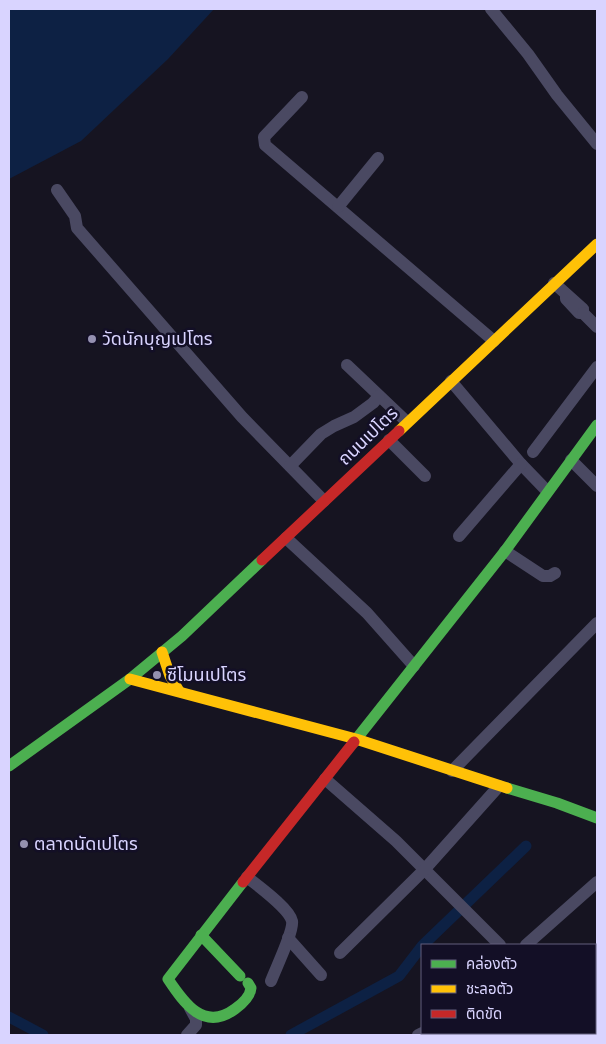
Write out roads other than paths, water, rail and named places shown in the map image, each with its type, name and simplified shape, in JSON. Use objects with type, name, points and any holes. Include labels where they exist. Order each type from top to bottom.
[{"type":"street","points":[[491,9],[597,144]]},
{"type":"street","points":[[302,97],[264,137],[264,145],[494,341]]},
{"type":"street","points":[[338,207],[378,158]]},
{"type":"street","points":[[57,190],[75,216],[77,228],[242,417],[324,501]]},
{"type":"street","name":"ถนนเปโตร","points":[[9,766],[130,679],[182,636],[597,244]]},
{"type":"street","points":[[554,283],[566,296],[570,296],[583,309],[583,313],[597,327]]},
{"type":"street","points":[[347,365],[407,422]]},
{"type":"street","points":[[533,452],[597,367]]},
{"type":"street","points":[[451,381],[520,464],[548,491]]},
{"type":"street","points":[[290,466],[321,434],[338,423],[354,417],[373,403],[379,396]]},
{"type":"street","points":[[187,1035],[196,1025],[196,1019],[168,979],[505,551],[597,425]]},
{"type":"street","points":[[389,440],[424,476]]},
{"type":"street","points":[[571,460],[597,486]]},
{"type":"street","points":[[459,536],[520,464]]},
{"type":"street","points":[[286,538],[367,613],[414,666]]},
{"type":"street","points":[[505,551],[543,576],[550,576],[555,573]]},
{"type":"street","points":[[452,771],[597,623]]},
{"type":"street","points":[[162,652],[170,676],[179,691]]},
{"type":"street","points":[[130,679],[356,739],[597,818]]},
{"type":"street","points":[[325,780],[396,841],[499,944]]},
{"type":"street","points":[[340,953],[424,870],[499,786]]},
{"type":"street","points":[[247,877],[286,912],[291,920],[292,925],[288,938],[270,981]]},
{"type":"street","points":[[527,944],[597,882]]},
{"type":"street","points":[[190,1008],[206,1018],[212,1019],[227,1016],[249,996],[251,988],[201,935]]},
{"type":"street","points":[[288,938],[321,975]]},
{"type":"water","points":[[9,9],[214,9],[168,59],[81,141],[9,179]]},
{"type":"waterway","points":[[424,944],[526,846]]},
{"type":"waterway","points":[[291,1035],[399,976],[421,947]]},
{"type":"waterway","points":[[9,1017],[43,1035]]},
{"type":"place","name":"วัดนักบุญเปโตร","points":[[92,339]]},
{"type":"place","name":"ซีโมนเปโตร","points":[[157,675]]},
{"type":"place","name":"ตลาดนัดเปโตร","points":[[24,844]]}]
